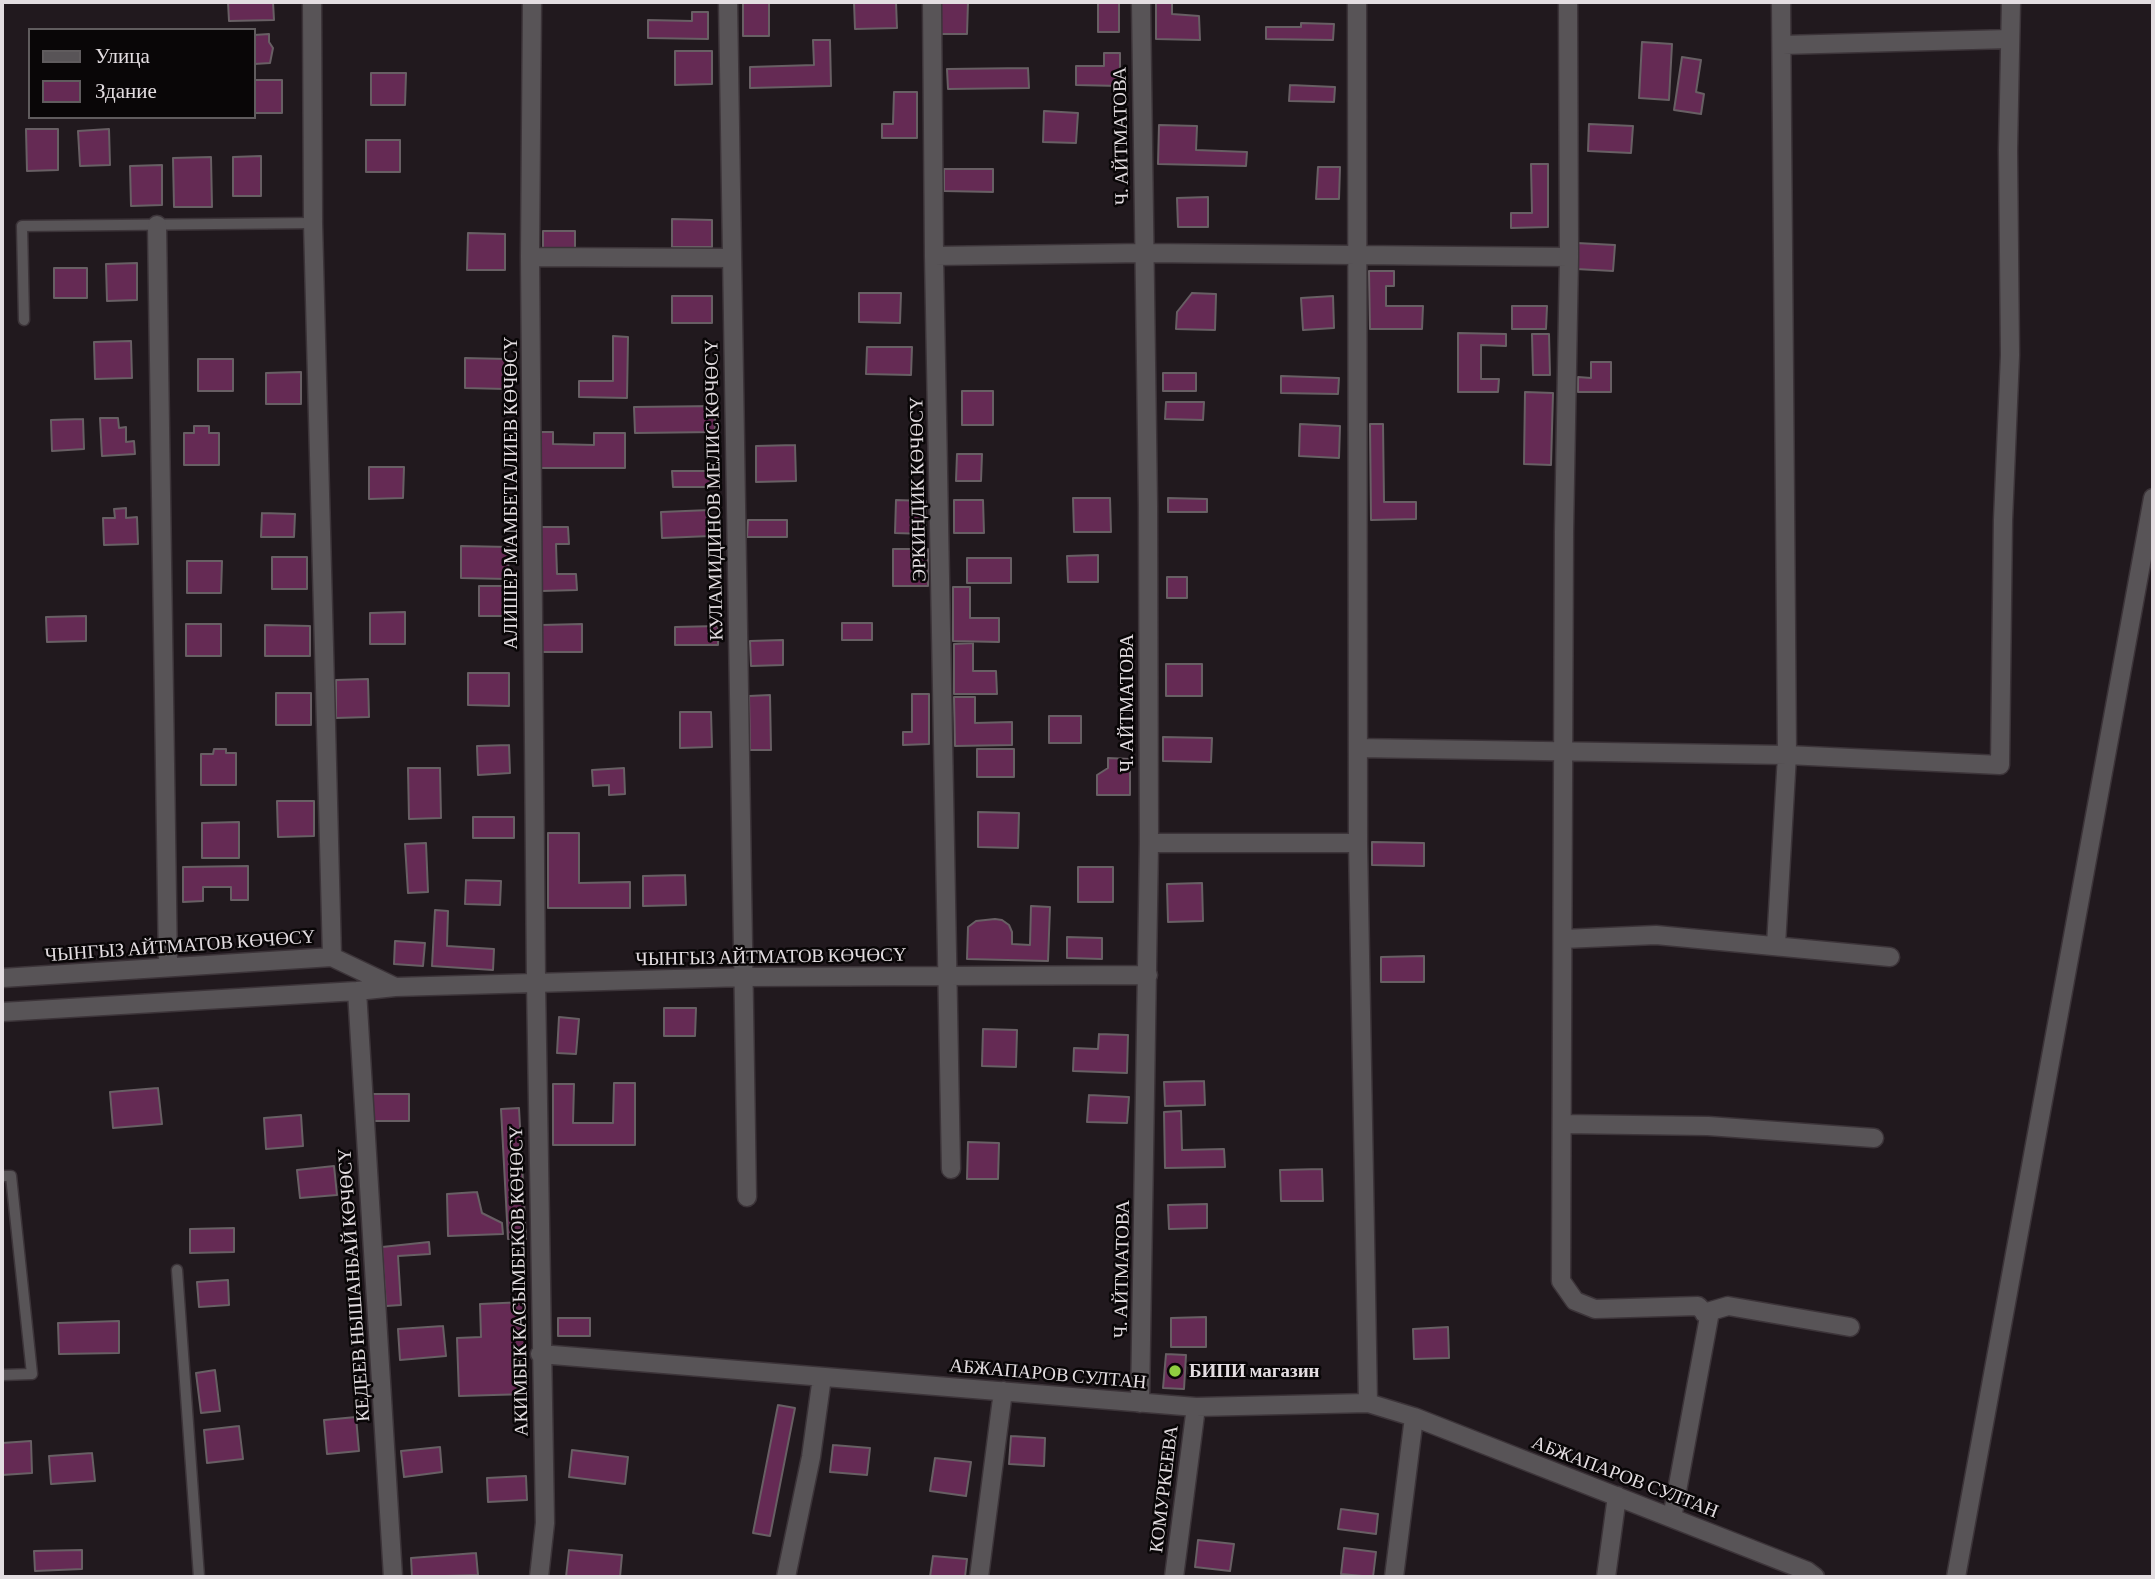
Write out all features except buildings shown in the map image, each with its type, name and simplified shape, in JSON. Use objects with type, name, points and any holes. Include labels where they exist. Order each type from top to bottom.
[{"type":"street","points":[[312,2],[313,223],[332,957]]},
{"type":"street","name":"АЛИШЕР МАМБЕТАЛИЕВ КӨЧӨСҮ","points":[[532,2],[530,257],[536,983]]},
{"type":"street","name":"КУЛАМИДИНОВ МЕЛИС КӨЧӨСҮ","points":[[728,2],[747,1197]]},
{"type":"street","name":"ЭРКИНДИК КӨЧӨСҮ","points":[[932,2],[934,256],[951,1169]]},
{"type":"street","name":"Ч. АЙТМАТОВА","points":[[1140,2],[1149,843],[1140,1403]]},
{"type":"street","points":[[1357,2],[1358,843],[1368,1403]]},
{"type":"street","points":[[1568,2],[1569,257],[1563,752],[1561,1281],[1575,1301],[1595,1309],[1698,1307],[1709,1317],[1672,1518]]},
{"type":"street","points":[[1776,945],[1787,755],[1782,2]]},
{"type":"street","points":[[1358,748],[1787,755],[2000,765],[2003,520],[2010,355],[2011,2]]},
{"type":"street","points":[[1782,45],[2010,38]]},
{"type":"street","points":[[157,225],[169,967]]},
{"type":"street","points":[[934,256],[1144,253],[1569,257]]},
{"type":"street","points":[[530,257],[731,258]]},
{"type":"street","points":[[1956,1577],[2153,498]]},
{"type":"street","points":[[1149,843],[1358,843]]},
{"type":"street","points":[[1563,939],[1656,935],[1890,957]]},
{"type":"street","name":"ЧЫНГЫЗ АЙТМАТОВ КӨЧӨСҮ","points":[[2,978],[332,957],[395,987]]},
{"type":"street","name":"ЧЫНГЫЗ АЙТМАТОВ КӨЧӨСҮ","points":[[2,1012],[395,987],[744,977],[1147,975]]},
{"type":"street","name":"АКИМБЕК КАСЫМБЕКОВ КӨЧӨСҮ","points":[[535,1575],[545,1523],[540,1354],[536,983]]},
{"type":"street","name":"КЕДЕЕВ НЫШАНБАЙ КӨЧӨСҮ","points":[[357,991],[393,1577]]},
{"type":"street","points":[[1562,1124],[1708,1126],[1874,1138]]},
{"type":"street","points":[[1704,1313],[1728,1306],[1850,1327]]},
{"type":"street","name":"АБЖАПАРОВ СУЛТАН","points":[[540,1354],[1196,1407],[1368,1403],[1414,1417],[1807,1571],[1815,1577]]},
{"type":"street","points":[[786,1577],[811,1457],[822,1377]]},
{"type":"street","points":[[979,1577],[1003,1391]]},
{"type":"street","name":"КОМУРКЕЕВА","points":[[1174,1577],[1196,1407]]},
{"type":"street","points":[[1394,1577],[1414,1417]]},
{"type":"street","points":[[1606,1577],[1616,1496]]},
{"type":"lane","points":[[24,320],[22,226],[313,223]]},
{"type":"lane","points":[[2,1176],[11,1176],[32,1374],[2,1375]]},
{"type":"lane","points":[[177,1270],[199,1577]]},
{"type":"place","name":"БИПИ магазин","points":[[1175,1371]]}]
